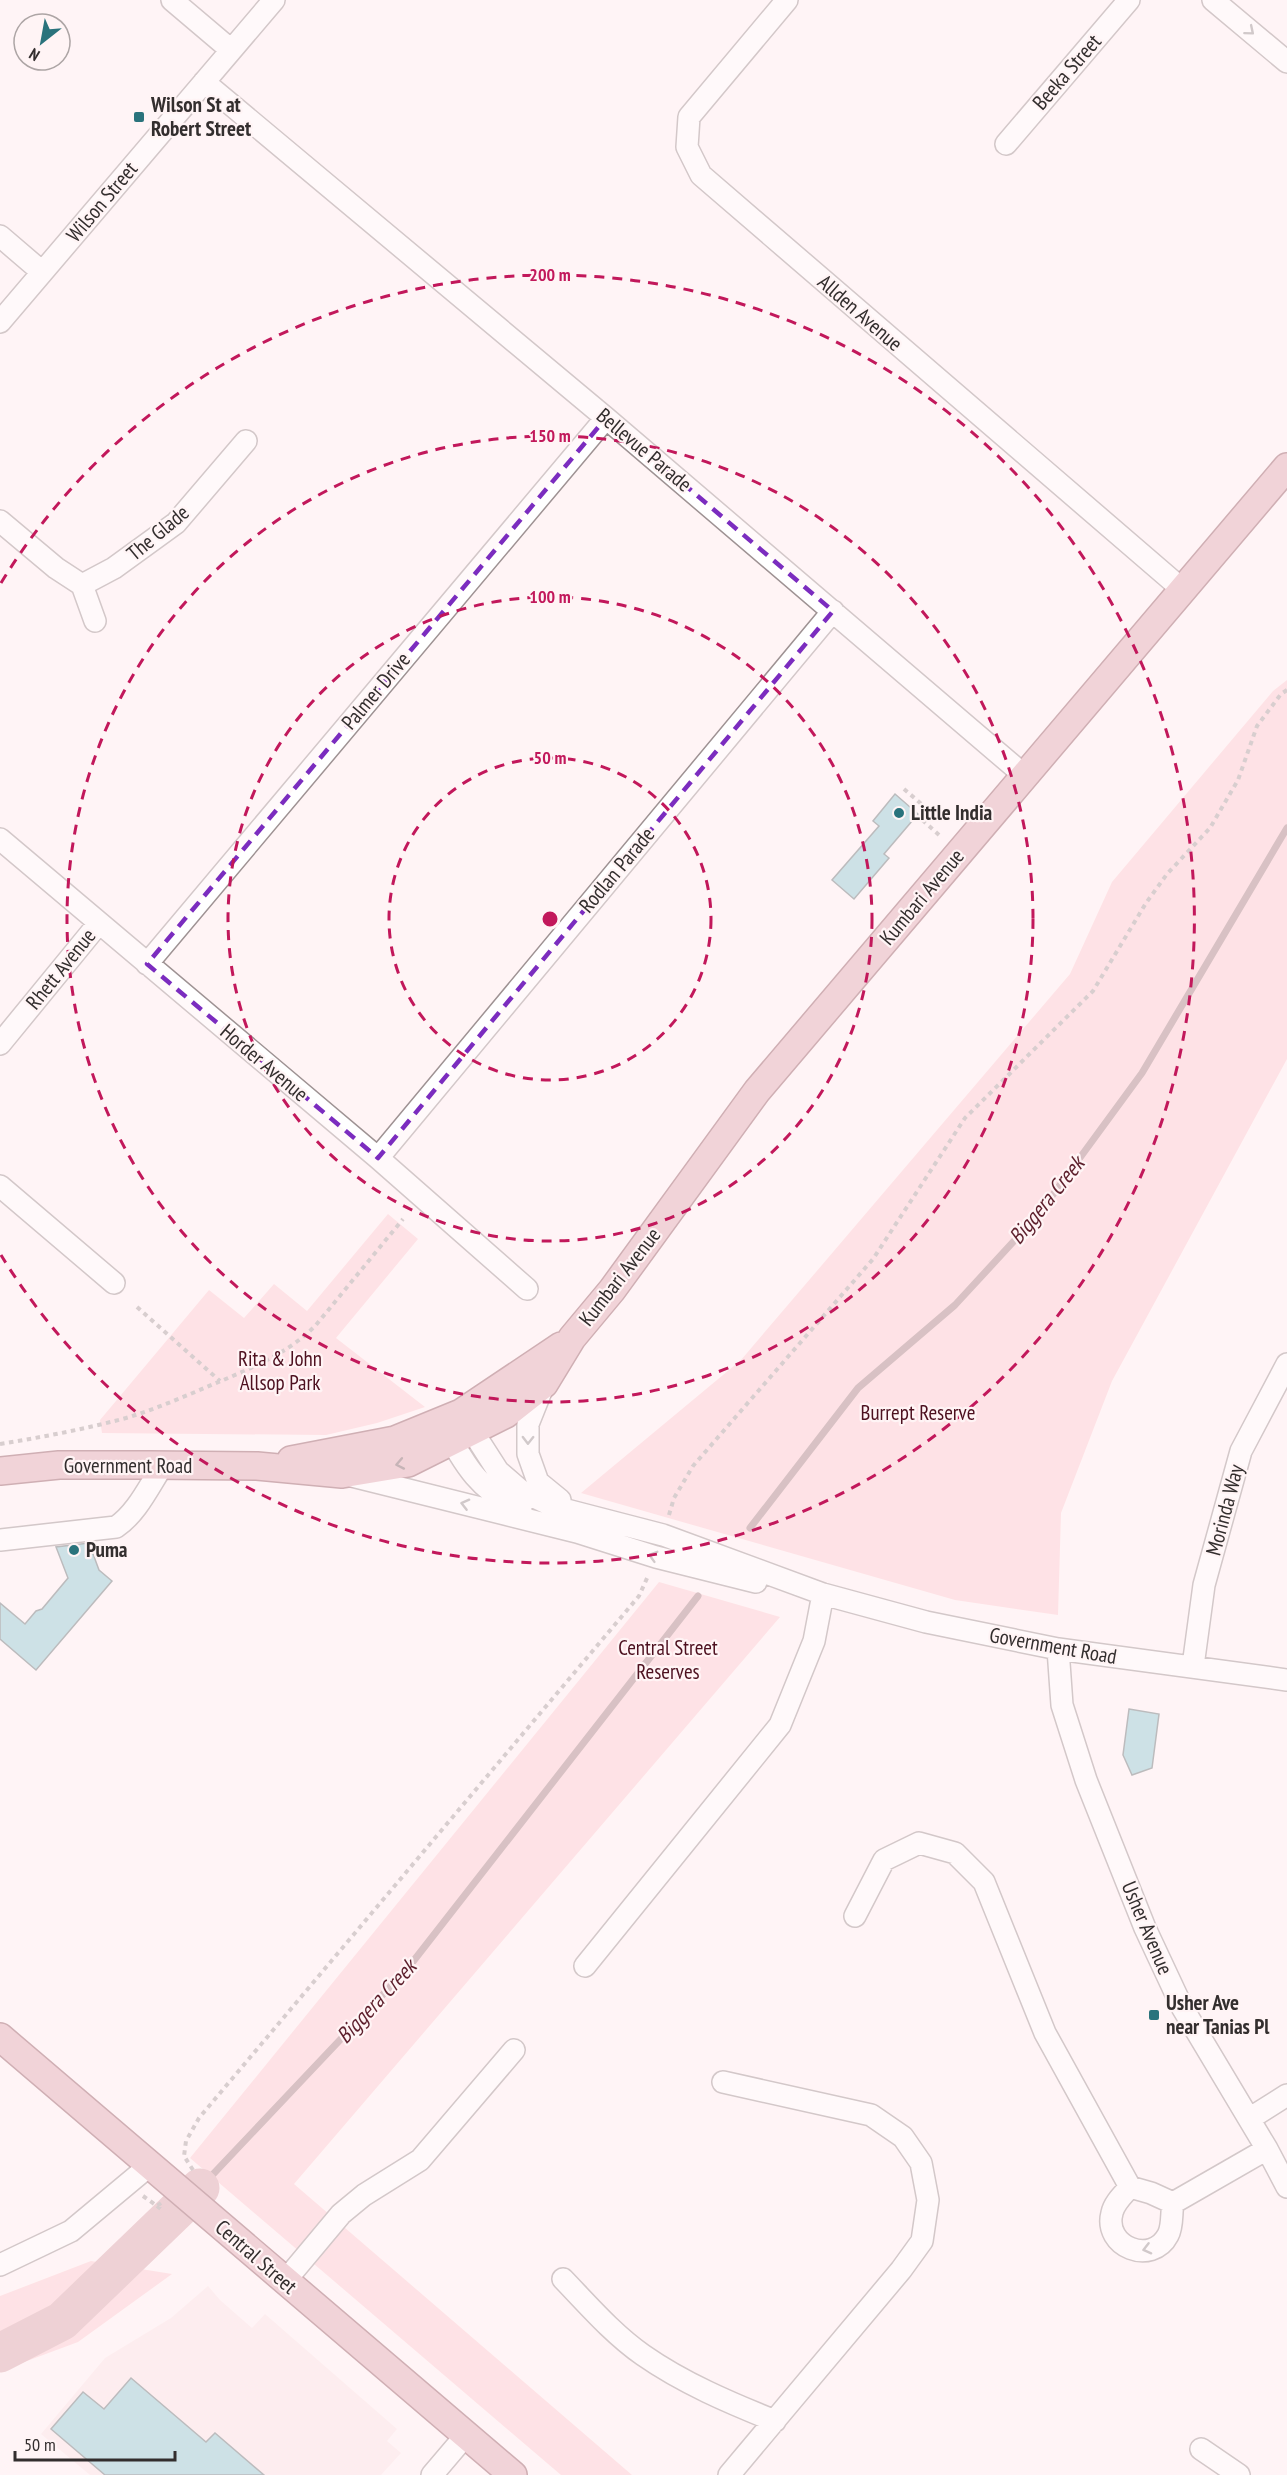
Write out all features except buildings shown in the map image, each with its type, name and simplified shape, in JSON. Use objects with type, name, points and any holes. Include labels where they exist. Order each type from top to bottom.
[{"type":"main road","name":"Kumbari Avenue","points":[[457,1427],[506,1414],[544,1384],[572,1338],[612,1290],[757,1090],[1287,467]]},
{"type":"main road","name":"Kumbari Avenue","points":[[457,1427],[572,1338]]},
{"type":"main road","name":"Government Road","points":[[257,1466],[457,1427]]},
{"type":"main road","name":"Government Road","points":[[0,1471],[59,1465],[163,1465],[257,1466],[342,1474],[408,1463],[457,1427]]},
{"type":"main road","name":"Central Street","points":[[0,2037],[149,2166],[166,2203],[221,2226],[513,2475]]},
{"type":"street","points":[[172,0],[231,50]]},
{"type":"street","name":"Wilson Street","points":[[0,322],[274,0]]},
{"type":"street","name":"Allden Avenue","points":[[787,0],[689,117],[687,147],[701,175],[1183,590]]},
{"type":"street","name":"Beeka Street","points":[[1006,144],[1129,0]]},
{"type":"street","points":[[1213,0],[1287,62]]},
{"type":"street","name":"Bellevue Parade","points":[[204,82],[606,418],[1025,776]]},
{"type":"street","points":[[0,236],[42,272]]},
{"type":"street","name":"Palmer Drive","points":[[147,964],[606,418]]},
{"type":"street","name":"The Glade","points":[[82,585],[114,568],[176,523],[246,441]]},
{"type":"street","points":[[0,521],[56,568],[82,585],[95,621]]},
{"type":"street","name":"Rodlan Parade","points":[[378,1158],[833,611]]},
{"type":"street","name":"Horder Avenue","points":[[0,839],[378,1158],[527,1289]]},
{"type":"street","name":"Rhett Avenue","points":[[0,1044],[99,923]]},
{"type":"street","points":[[0,1186],[114,1283]]},
{"type":"street","name":"Morinda Way","points":[[1192,1666],[1204,1584],[1241,1451],[1287,1365]]},
{"type":"street","name":"Government Road","points":[[544,1384],[528,1424],[528,1454],[538,1482],[562,1502],[581,1523]]},
{"type":"street","name":"Government Road","points":[[457,1427],[498,1471],[520,1490],[581,1523],[656,1557],[751,1582],[823,1594],[926,1622],[1058,1649],[1287,1680]]},
{"type":"street","points":[[0,1540],[116,1527],[126,1521],[163,1465]]},
{"type":"street","name":"Government Road","points":[[342,1474],[581,1523]]},
{"type":"street","points":[[585,1966],[780,1725],[814,1641],[823,1594]]},
{"type":"street","name":"Usher Avenue","points":[[1058,1649],[1062,1705],[1086,1780],[1145,1928],[1182,2007],[1267,2149],[1287,2187]]},
{"type":"street","points":[[855,1916],[884,1860],[919,1843],[955,1852],[984,1882],[1045,2033],[1130,2187],[1173,2203]]},
{"type":"street","points":[[285,2281],[341,2214],[364,2194],[420,2160],[514,2050]]},
{"type":"street","points":[[723,2082],[871,2115],[903,2137],[921,2163],[928,2200],[921,2241],[901,2270],[729,2475]]},
{"type":"street","points":[[1248,2119],[1287,2095]]},
{"type":"street","points":[[1173,2203],[1267,2149]]},
{"type":"street","points":[[0,2265],[71,2231],[149,2166]]},
{"type":"street","points":[[1130,2187],[1116,2204],[1110,2221],[1116,2238],[1130,2249],[1147,2251],[1162,2242],[1171,2227],[1173,2203]]},
{"type":"street","points":[[563,2279],[607,2324],[642,2355],[728,2402],[775,2421]]},
{"type":"street","points":[[432,2475],[466,2435]]},
{"type":"street","points":[[1201,2449],[1239,2475]]},
{"type":"path","points":[[904,789],[926,808],[919,817],[939,835]]},
{"type":"path","points":[[0,1444],[83,1429],[156,1408],[220,1381],[302,1340],[403,1219]]},
{"type":"path","points":[[136,1307],[220,1381]]},
{"type":"highlighted area","points":[[606,418],[833,611],[378,1158],[147,964]]},
{"type":"shaded area","points":[[208,2286],[220,2300],[252,2328],[265,2314],[397,2429],[387,2441],[401,2453],[381,2475],[90,2475],[41,2434],[105,2358],[171,2318]]},
{"type":"green space","name":"Burrept Reserve","points":[[1287,680],[1287,1059],[1112,1381],[1061,1513],[1058,1615],[955,1600],[581,1493],[741,1360],[1070,974],[1112,882],[1273,691]]},
{"type":"green space","name":"Rita & John Allsop Park","points":[[388,1214],[418,1239],[336,1338],[425,1407],[377,1423],[326,1435],[102,1433],[100,1420],[209,1290],[244,1318],[274,1284],[307,1311]]},
{"type":"green space","name":"Central Street Reserves","points":[[659,1582],[780,1617],[294,2184],[632,2475],[561,2475],[190,2158]]},
{"type":"green space","points":[[91,2261],[172,2274],[78,2342],[0,2371],[0,2296]]},
{"type":"waterway","name":"Biggera Creek","points":[[750,1528],[858,1388],[955,1305],[1038,1215],[1142,1073],[1287,828]]},
{"type":"waterway","name":"Biggera Creek","points":[[200,2188],[408,1968],[698,1596]]},
{"type":"waterway","name":"Biggera Creek","points":[[0,2353],[62,2321],[200,2188]]},
{"type":"place","name":"Wilson St at Robert Street","points":[[139,117]]},
{"type":"place","name":"Little India","points":[[899,813]]},
{"type":"place","name":"Puma","points":[[74,1550]]},
{"type":"place","name":"Usher Ave near Tanias Pl","points":[[1154,2015]]}]
